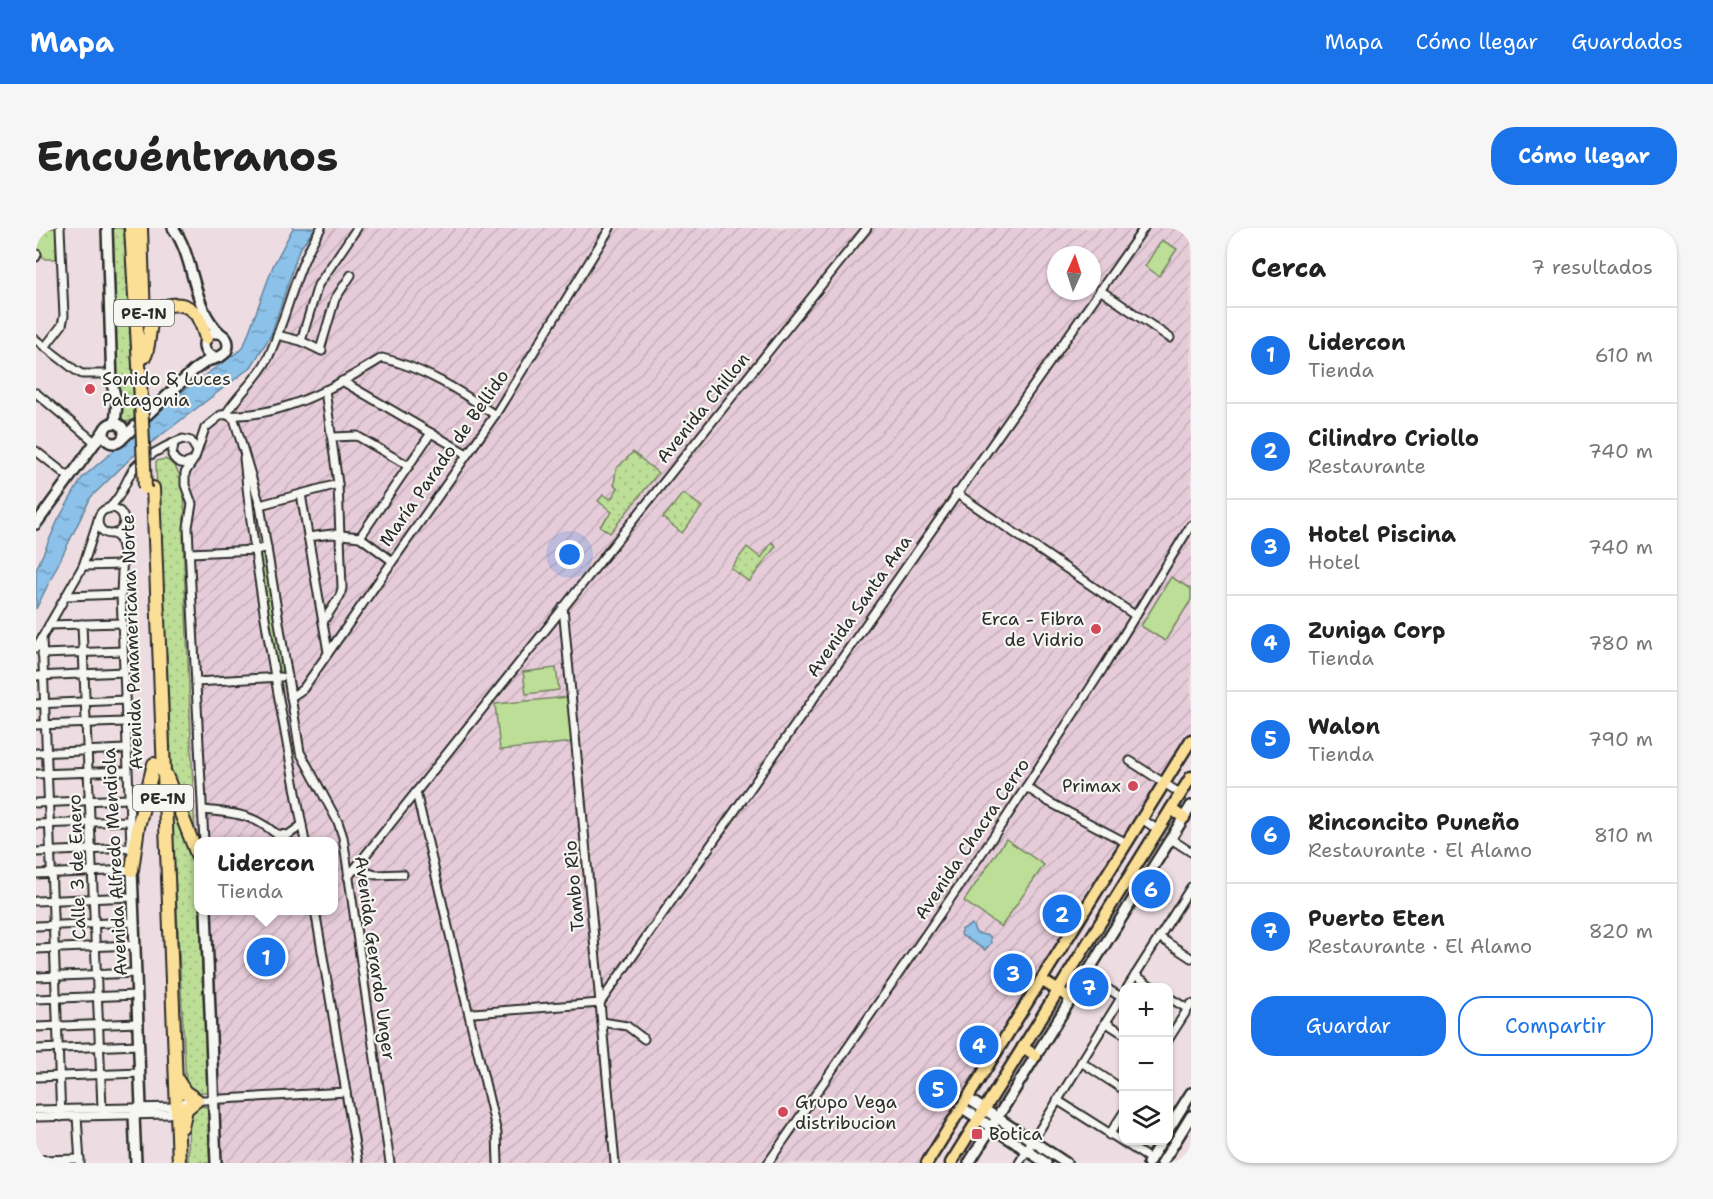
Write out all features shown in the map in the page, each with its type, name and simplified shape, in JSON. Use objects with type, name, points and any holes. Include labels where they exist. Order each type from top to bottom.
[{"type":"highway","points":[[126,228],[132,241]]},
{"type":"highway","name":"Avenida Panamericana Norte","points":[[131,228],[145,399],[149,488],[172,1109],[171,1163]]},
{"type":"highway","name":"Avenida Panamericana Norte","points":[[141,228],[145,399]]},
{"type":"highway","points":[[143,277],[146,228]]},
{"type":"highway","points":[[145,356],[153,318],[168,305],[181,305],[192,310],[199,320],[205,343]]},
{"type":"highway","points":[[158,764],[194,848]]},
{"type":"highway","points":[[132,870],[138,827],[158,764]]},
{"type":"highway","name":"Avenida Panamericana Norte","points":[[158,764],[176,1077],[172,1109],[179,1163]]},
{"type":"highway","points":[[176,1077],[185,1092],[197,1100],[186,1109],[178,1143]]},
{"type":"main road","points":[[930,1162],[964,1103],[1191,740]]},
{"type":"main road","points":[[951,1163],[1191,777]]},
{"type":"main road","points":[[1171,809],[1184,818]]},
{"type":"main road","points":[[1132,873],[1145,881]]},
{"type":"main road","points":[[1041,980],[1072,999]]},
{"type":"main road","points":[[1023,1047],[1036,1056]]},
{"type":"street","points":[[45,347],[62,325],[64,316],[60,228]]},
{"type":"street","points":[[107,228],[112,374],[117,403],[117,423],[124,431],[124,437]]},
{"type":"street","points":[[90,452],[99,446],[114,443],[124,437],[194,370],[226,352],[228,345],[226,338],[207,320],[185,248],[173,228]]},
{"type":"street","points":[[226,414],[235,399],[262,370],[277,335],[307,249],[321,228]]},
{"type":"street","points":[[301,340],[318,285],[357,228]]},
{"type":"street","name":"María Parado de Bellido","points":[[291,697],[303,689],[391,560],[495,415],[610,228]]},
{"type":"street","name":"Avenida Chillon","points":[[348,877],[867,228]]},
{"type":"street","name":"Avenida Santa Ana","points":[[1101,289],[1144,228]]},
{"type":"street","points":[[277,335],[301,340],[321,350],[335,299],[351,275]]},
{"type":"street","points":[[1101,291],[1170,338]]},
{"type":"street","name":"Avenida Santa Ana","points":[[600,1003],[1093,300]]},
{"type":"street","points":[[194,370],[211,333],[221,334]]},
{"type":"street","points":[[36,340],[82,374],[112,374]]},
{"type":"street","points":[[205,343],[210,356],[220,357]]},
{"type":"street","points":[[36,648],[83,566],[101,512],[108,508],[121,493],[139,463],[205,428],[217,417],[226,414],[239,416],[310,399],[382,358],[402,362],[475,401],[495,415]]},
{"type":"street","points":[[342,381],[468,454]]},
{"type":"street","points":[[323,622],[342,593],[338,484],[325,390]]},
{"type":"street","points":[[36,393],[96,443]]},
{"type":"street","name":"Avenida Gerardo Unger","points":[[226,414],[234,419],[243,443],[260,505],[300,752],[305,766],[338,822],[343,837],[390,1163]]},
{"type":"street","points":[[36,524],[105,429],[117,423],[135,425]]},
{"type":"street","points":[[204,837],[188,527],[192,504],[184,478],[205,428]]},
{"type":"street","points":[[105,429],[106,438],[114,443]]},
{"type":"street","points":[[360,537],[431,433]]},
{"type":"street","points":[[333,437],[357,436],[408,466]]},
{"type":"street","points":[[183,439],[194,443],[197,451]]},
{"type":"street","points":[[174,459],[172,450],[176,443]]},
{"type":"street","name":"Avenida Gerardo Unger","points":[[243,443],[256,550],[290,769],[304,837]]},
{"type":"street","points":[[36,451],[70,478]]},
{"type":"street","points":[[158,452],[181,464],[192,461]]},
{"type":"street","points":[[260,505],[338,484]]},
{"type":"street","points":[[114,534],[123,525],[120,512],[121,493]]},
{"type":"street","points":[[956,493],[1136,616]]},
{"type":"street","points":[[301,494],[328,652]]},
{"type":"street","points":[[108,508],[120,512]]},
{"type":"street","points":[[83,566],[122,561],[122,541],[114,534],[106,533],[100,528],[98,520]]},
{"type":"street","name":"Avenida Chacra Cerro","points":[[768,1163],[1026,787],[1136,616],[1191,525]]},
{"type":"street","points":[[93,541],[106,533]]},
{"type":"street","points":[[308,537],[340,535],[360,537],[391,560]]},
{"type":"street","points":[[190,553],[256,550],[267,547]]},
{"type":"street","name":"Avenida Alfredo Mendiola","points":[[122,561],[124,700],[141,1107]]},
{"type":"street","points":[[67,596],[121,594]]},
{"type":"street","name":"Tambo Rio","points":[[563,607],[615,1163]]},
{"type":"street","points":[[49,625],[122,623]]},
{"type":"street","name":"Calle 3 de Enero","points":[[82,624],[102,1108]]},
{"type":"street","points":[[42,638],[40,704],[45,725],[61,1113]]},
{"type":"street","points":[[42,654],[123,651]]},
{"type":"street","points":[[40,676],[124,672]]},
{"type":"street","points":[[196,682],[288,677]]},
{"type":"street","points":[[40,704],[124,700]]},
{"type":"street","points":[[36,725],[125,722]]},
{"type":"street","points":[[36,753],[126,749]]},
{"type":"street","points":[[288,754],[300,752]]},
{"type":"street","points":[[1130,761],[1181,794]]},
{"type":"street","points":[[290,769],[305,766]]},
{"type":"street","points":[[36,774],[127,771]]},
{"type":"street","points":[[1026,787],[1049,802],[1127,843]]},
{"type":"street","points":[[416,792],[497,1133],[498,1163]]},
{"type":"street","points":[[36,802],[128,799]]},
{"type":"street","points":[[969,1163],[1191,806]]},
{"type":"street","points":[[203,810],[250,816],[281,837]]},
{"type":"street","points":[[1142,819],[1158,830]]},
{"type":"street","points":[[36,824],[129,821]]},
{"type":"street","points":[[278,834],[288,835],[302,825]]},
{"type":"street","points":[[1171,839],[1191,852]]},
{"type":"street","points":[[36,852],[131,848]]},
{"type":"street","points":[[355,868],[376,875],[403,874]]},
{"type":"street","points":[[36,874],[132,870]]},
{"type":"street","points":[[1130,983],[1191,886]]},
{"type":"street","points":[[36,901],[133,897]]},
{"type":"street","points":[[1183,899],[1191,904]]},
{"type":"street","points":[[206,915],[216,1163]]},
{"type":"street","points":[[316,915],[358,1163]]},
{"type":"street","points":[[36,926],[134,922]]},
{"type":"street","points":[[1159,937],[1191,958]]},
{"type":"street","points":[[36,949],[135,945]]},
{"type":"street","points":[[36,978],[136,973]]},
{"type":"street","points":[[1135,975],[1148,983]]},
{"type":"street","points":[[1086,976],[1119,993]]},
{"type":"street","points":[[36,999],[137,995]]},
{"type":"street","points":[[1170,1037],[1189,1007],[1173,999]]},
{"type":"street","points":[[1019,1163],[1119,1000]]},
{"type":"street","points":[[474,1013],[600,1003]]},
{"type":"street","points":[[602,1022],[627,1026],[644,1039]]},
{"type":"street","points":[[1105,1022],[1119,1031]]},
{"type":"street","points":[[36,1027],[138,1023]]},
{"type":"street","points":[[36,1049],[139,1045]]},
{"type":"street","points":[[1081,1062],[1119,1087]]},
{"type":"street","points":[[36,1077],[140,1073]]},
{"type":"street","points":[[36,1110],[77,1116],[134,1115],[172,1109],[186,1101],[346,1092]]},
{"type":"street","points":[[1173,1122],[1191,1093]]},
{"type":"street","points":[[1058,1100],[1149,1161],[1159,1145]]},
{"type":"street","points":[[964,1103],[981,1114],[992,1127],[1046,1163]]},
{"type":"street","points":[[136,1163],[134,1115],[141,1107]]},
{"type":"street","points":[[36,1117],[102,1108],[172,1109]]},
{"type":"street","points":[[981,1114],[997,1118],[1066,1163]]},
{"type":"street","points":[[40,1161],[80,1161],[77,1116]]},
{"type":"street","points":[[1162,1163],[1191,1116]]},
{"type":"street","points":[[1109,1135],[1119,1120]]},
{"type":"shaded area","points":[[318,228],[1191,228],[1191,731],[922,1163],[212,1163],[199,915],[338,915],[338,837],[196,837],[183,537],[190,484],[207,430],[221,410],[259,370],[300,258]]},
{"type":"green space","points":[[36,228],[57,228],[56,259],[45,259],[36,249]]},
{"type":"green space","points":[[109,228],[122,228],[125,237],[134,405],[134,419],[127,422],[121,419],[121,401],[114,383]]},
{"type":"green space","points":[[1162,240],[1177,249],[1159,276],[1145,266]]},
{"type":"green space","points":[[633,452],[658,473],[610,533],[600,526],[612,512],[598,501],[603,495],[611,499],[618,488],[614,485],[616,469]]},
{"type":"green space","points":[[165,459],[173,465],[179,473],[184,494],[183,537],[195,837],[171,771],[167,656],[160,606],[156,461]]},
{"type":"green space","points":[[683,493],[702,507],[682,533],[663,518]]},
{"type":"green space","points":[[772,542],[776,546],[749,582],[731,568],[747,547],[761,558]]},
{"type":"green space","points":[[265,551],[284,676],[279,676],[259,552]]},
{"type":"green space","points":[[1171,577],[1191,589],[1191,600],[1165,641],[1141,626]]},
{"type":"green space","points":[[556,668],[559,690],[526,694],[523,672]]},
{"type":"green space","points":[[568,697],[573,742],[500,750],[495,704]]},
{"type":"green space","points":[[171,800],[194,850],[194,915],[200,915],[208,1092],[195,1092],[186,1083]]},
{"type":"green space","points":[[1006,839],[1044,865],[1001,927],[964,901]]},
{"type":"green space","points":[[199,1106],[208,1107],[210,1163],[188,1163],[189,1115]]},
{"type":"water","points":[[293,228],[315,228],[299,250],[271,335],[251,367],[131,458],[91,497],[36,609],[36,570],[58,520],[82,478],[184,390],[243,348],[273,266]]},
{"type":"water","points":[[972,924],[976,933],[990,936],[991,943],[985,950],[961,935],[961,930]]},
{"type":"place","name":"Sonido & Luces Patagonia","points":[[90,389]]},
{"type":"place","name":"Erca - Fibra de Vidrio","points":[[1096,629]]},
{"type":"place","name":"Primax","points":[[1133,786]]},
{"type":"place","name":"Rinconcito Puneño","points":[[1151,889]]},
{"type":"place","name":"Cilindro Criollo","points":[[1062,914]]},
{"type":"place","name":"Lidercon","points":[[266,957]]},
{"type":"place","name":"Hotel Piscina","points":[[1013,973]]},
{"type":"place","name":"Puerto Eten","points":[[1089,987]]},
{"type":"place","name":"Zuniga Corp","points":[[979,1045]]},
{"type":"place","name":"Walon","points":[[938,1089]]},
{"type":"place","name":"Grupo Vega distribucion","points":[[783,1112]]},
{"type":"place","name":"Botica","points":[[977,1134]]}]
